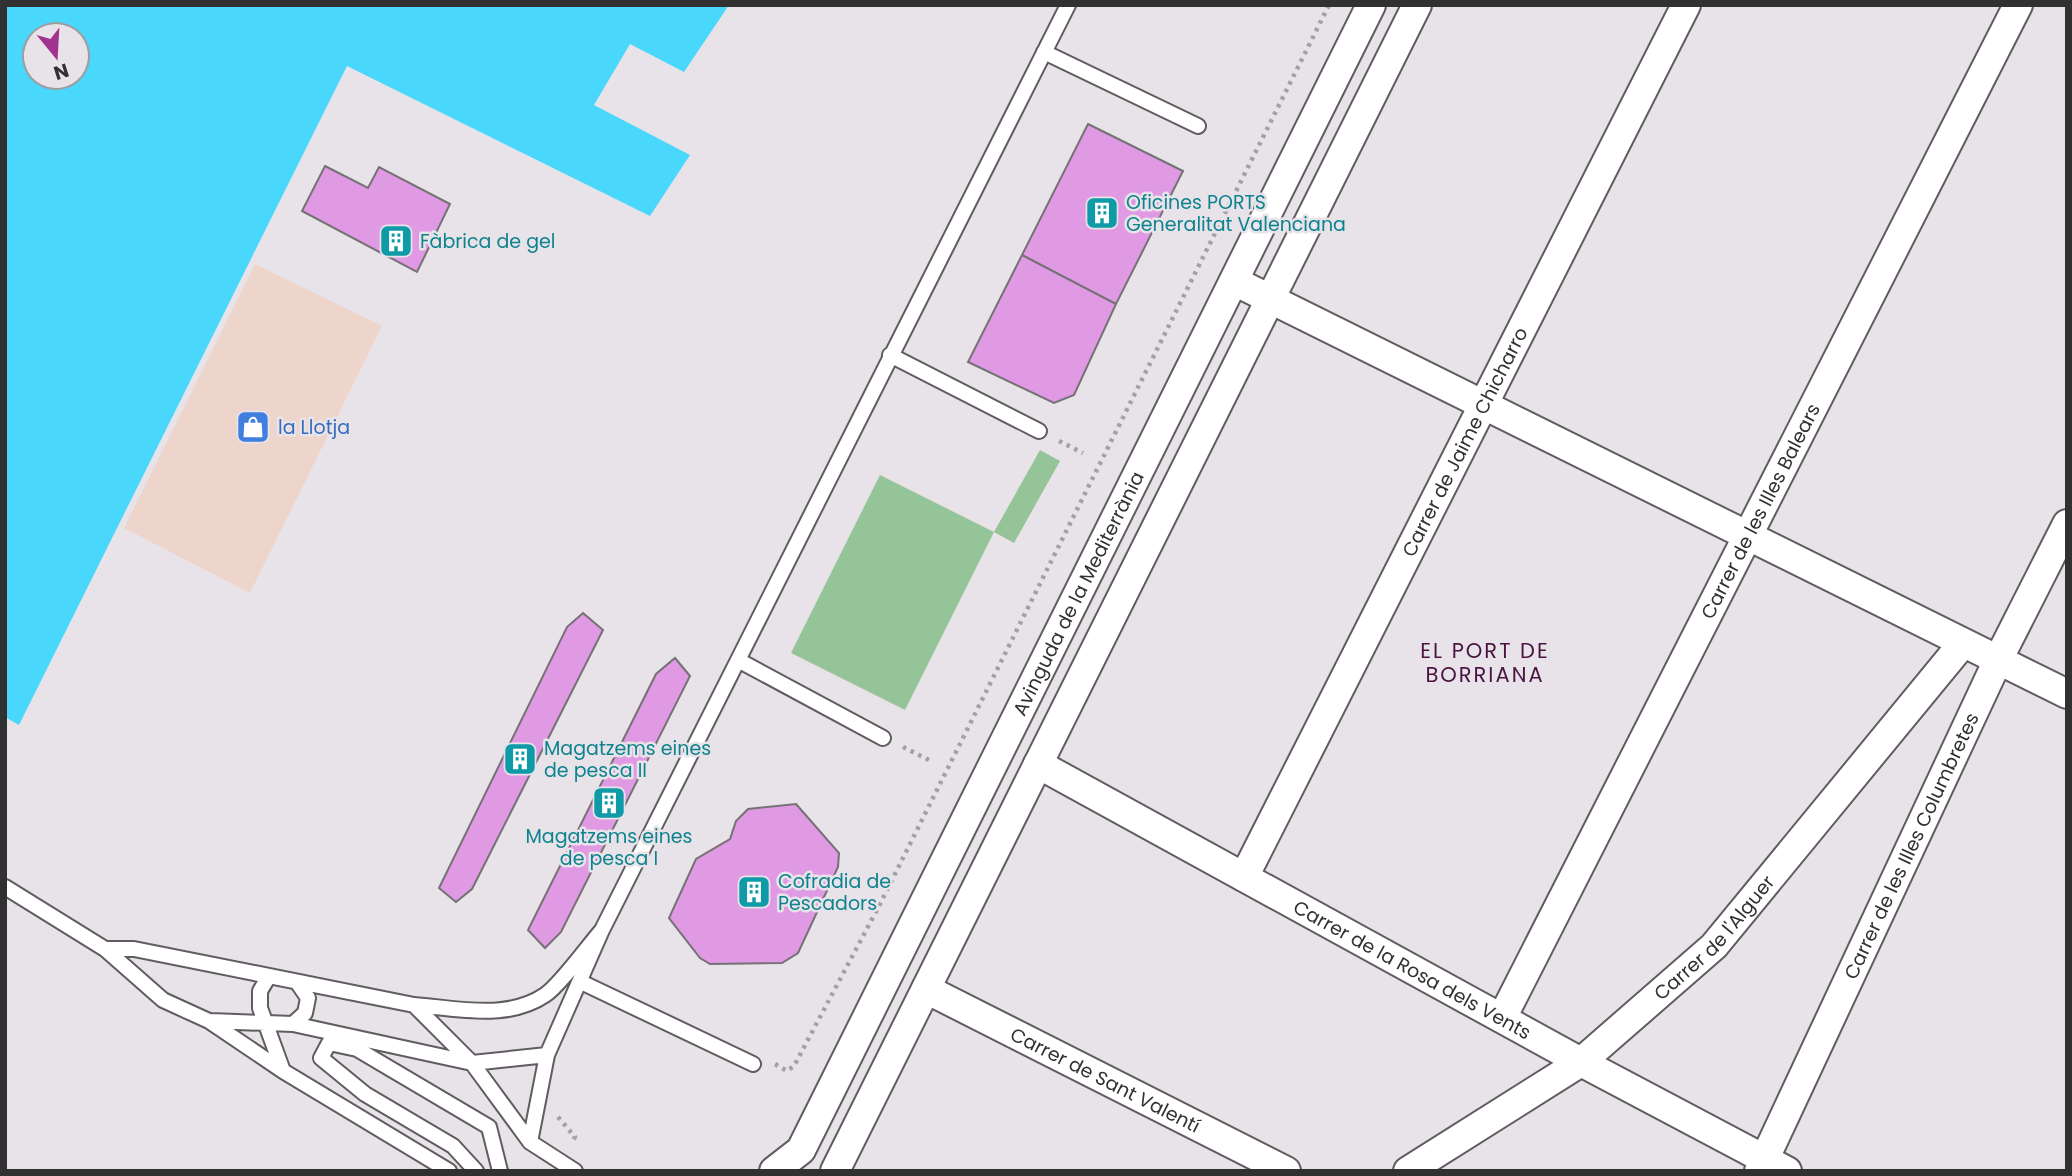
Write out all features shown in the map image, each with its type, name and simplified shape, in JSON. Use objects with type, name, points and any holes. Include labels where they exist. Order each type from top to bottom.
[{"type":"street","name":"Avinguda de la Mediterrània","points":[[774,1171],[801,1150],[1371,5]]},
{"type":"street","name":"Avinguda de la Mediterrània","points":[[835,1171],[1417,5]]},
{"type":"street","name":"Carrer de Jaime Chicharro","points":[[1244,877],[1686,5]]},
{"type":"street","name":"Carrer de les Illes Balears","points":[[1502,1018],[2018,5]]},
{"type":"street","points":[[1234,281],[2067,694]]},
{"type":"street","name":"Carrer de les Illes Columbretes","points":[[1770,1167],[1998,660],[2067,524]]},
{"type":"street","name":"Carrer de l'Alguer","points":[[1408,1171],[1581,1062],[1714,946],[1963,643]]},
{"type":"street","name":"Carrer de la Rosa dels Vents","points":[[1038,764],[1770,1167]]},
{"type":"street","name":"Carrer de Sant Valentí","points":[[926,989],[1286,1171]]},
{"type":"lane","points":[[530,1142],[547,1055],[602,930],[1068,5]]},
{"type":"lane","points":[[1044,52],[1198,127]]},
{"type":"lane","points":[[890,355],[1039,431]]},
{"type":"lane","points":[[738,660],[883,738]]},
{"type":"lane","points":[[5,887],[105,949],[163,1000],[209,1021],[283,1071],[449,1171]]},
{"type":"lane","points":[[105,949],[134,948],[414,1004],[495,1012],[523,1007],[547,994],[602,930]]},
{"type":"lane","points":[[269,976],[260,991],[260,1007],[283,1071]]},
{"type":"lane","points":[[293,1024],[305,1013],[308,998],[297,982]]},
{"type":"lane","points":[[581,982],[753,1064]]},
{"type":"lane","points":[[414,1004],[472,1063],[530,1142],[575,1171]]},
{"type":"lane","points":[[209,1021],[293,1024],[472,1063],[547,1055]]},
{"type":"lane","points":[[476,1171],[453,1146],[365,1094],[321,1058],[329,1043],[356,1049],[489,1127],[500,1171]]},
{"type":"path","points":[[768,1060],[787,1071],[794,1066],[859,943],[1329,5]]},
{"type":"path","points":[[556,1114],[575,1137],[558,1160]]},
{"type":"shaded area","name":"la Llotja","points":[[255,264],[382,326],[250,593],[124,528]]},
{"type":"green space","points":[[1040,450],[1060,461],[1014,543],[994,532]]},
{"type":"green space","points":[[880,475],[994,532],[905,710],[791,653]]},
{"type":"water","points":[[5,5],[729,5],[684,72],[630,44],[594,105],[690,155],[650,216],[347,66],[19,725],[5,717]]},
{"type":"building","name":"Oficines PORTS Generalitat Valenciana","points":[[1088,124],[1183,171],[1116,304],[1022,255]]},
{"type":"building","name":"Fàbrica de gel","points":[[325,166],[368,188],[379,167],[450,204],[417,272],[302,211]]},
{"type":"building","points":[[1022,255],[1116,304],[1074,395],[1054,403],[968,362]]},
{"type":"building","name":"Magatzems eines de pesca II","points":[[583,613],[603,630],[472,889],[456,902],[439,888],[567,627]]},
{"type":"building","name":"Magatzems eines de pesca I","points":[[675,658],[690,676],[561,932],[545,948],[528,930],[656,674]]},
{"type":"building","name":"Cofradia de Pescadors","points":[[796,804],[839,853],[838,867],[798,953],[782,963],[710,964],[700,958],[669,918],[696,859],[730,839],[736,821],[748,809]]},
{"type":"place","name":"Oficines PORTS Generalitat Valenciana","points":[[1102,213]]},
{"type":"place","name":"Fàbrica de gel","points":[[396,241]]},
{"type":"place","name":"la Llotja","points":[[253,427]]},
{"type":"place","name":"Magatzems eines de pesca II","points":[[520,759]]},
{"type":"place","name":"Magatzems eines de pesca I","points":[[609,803]]},
{"type":"place","name":"Cofradia de Pescadors","points":[[754,892]]},
{"type":"district","name":"EL PORT DE BORRIANA","points":[[1485,663]]}]
